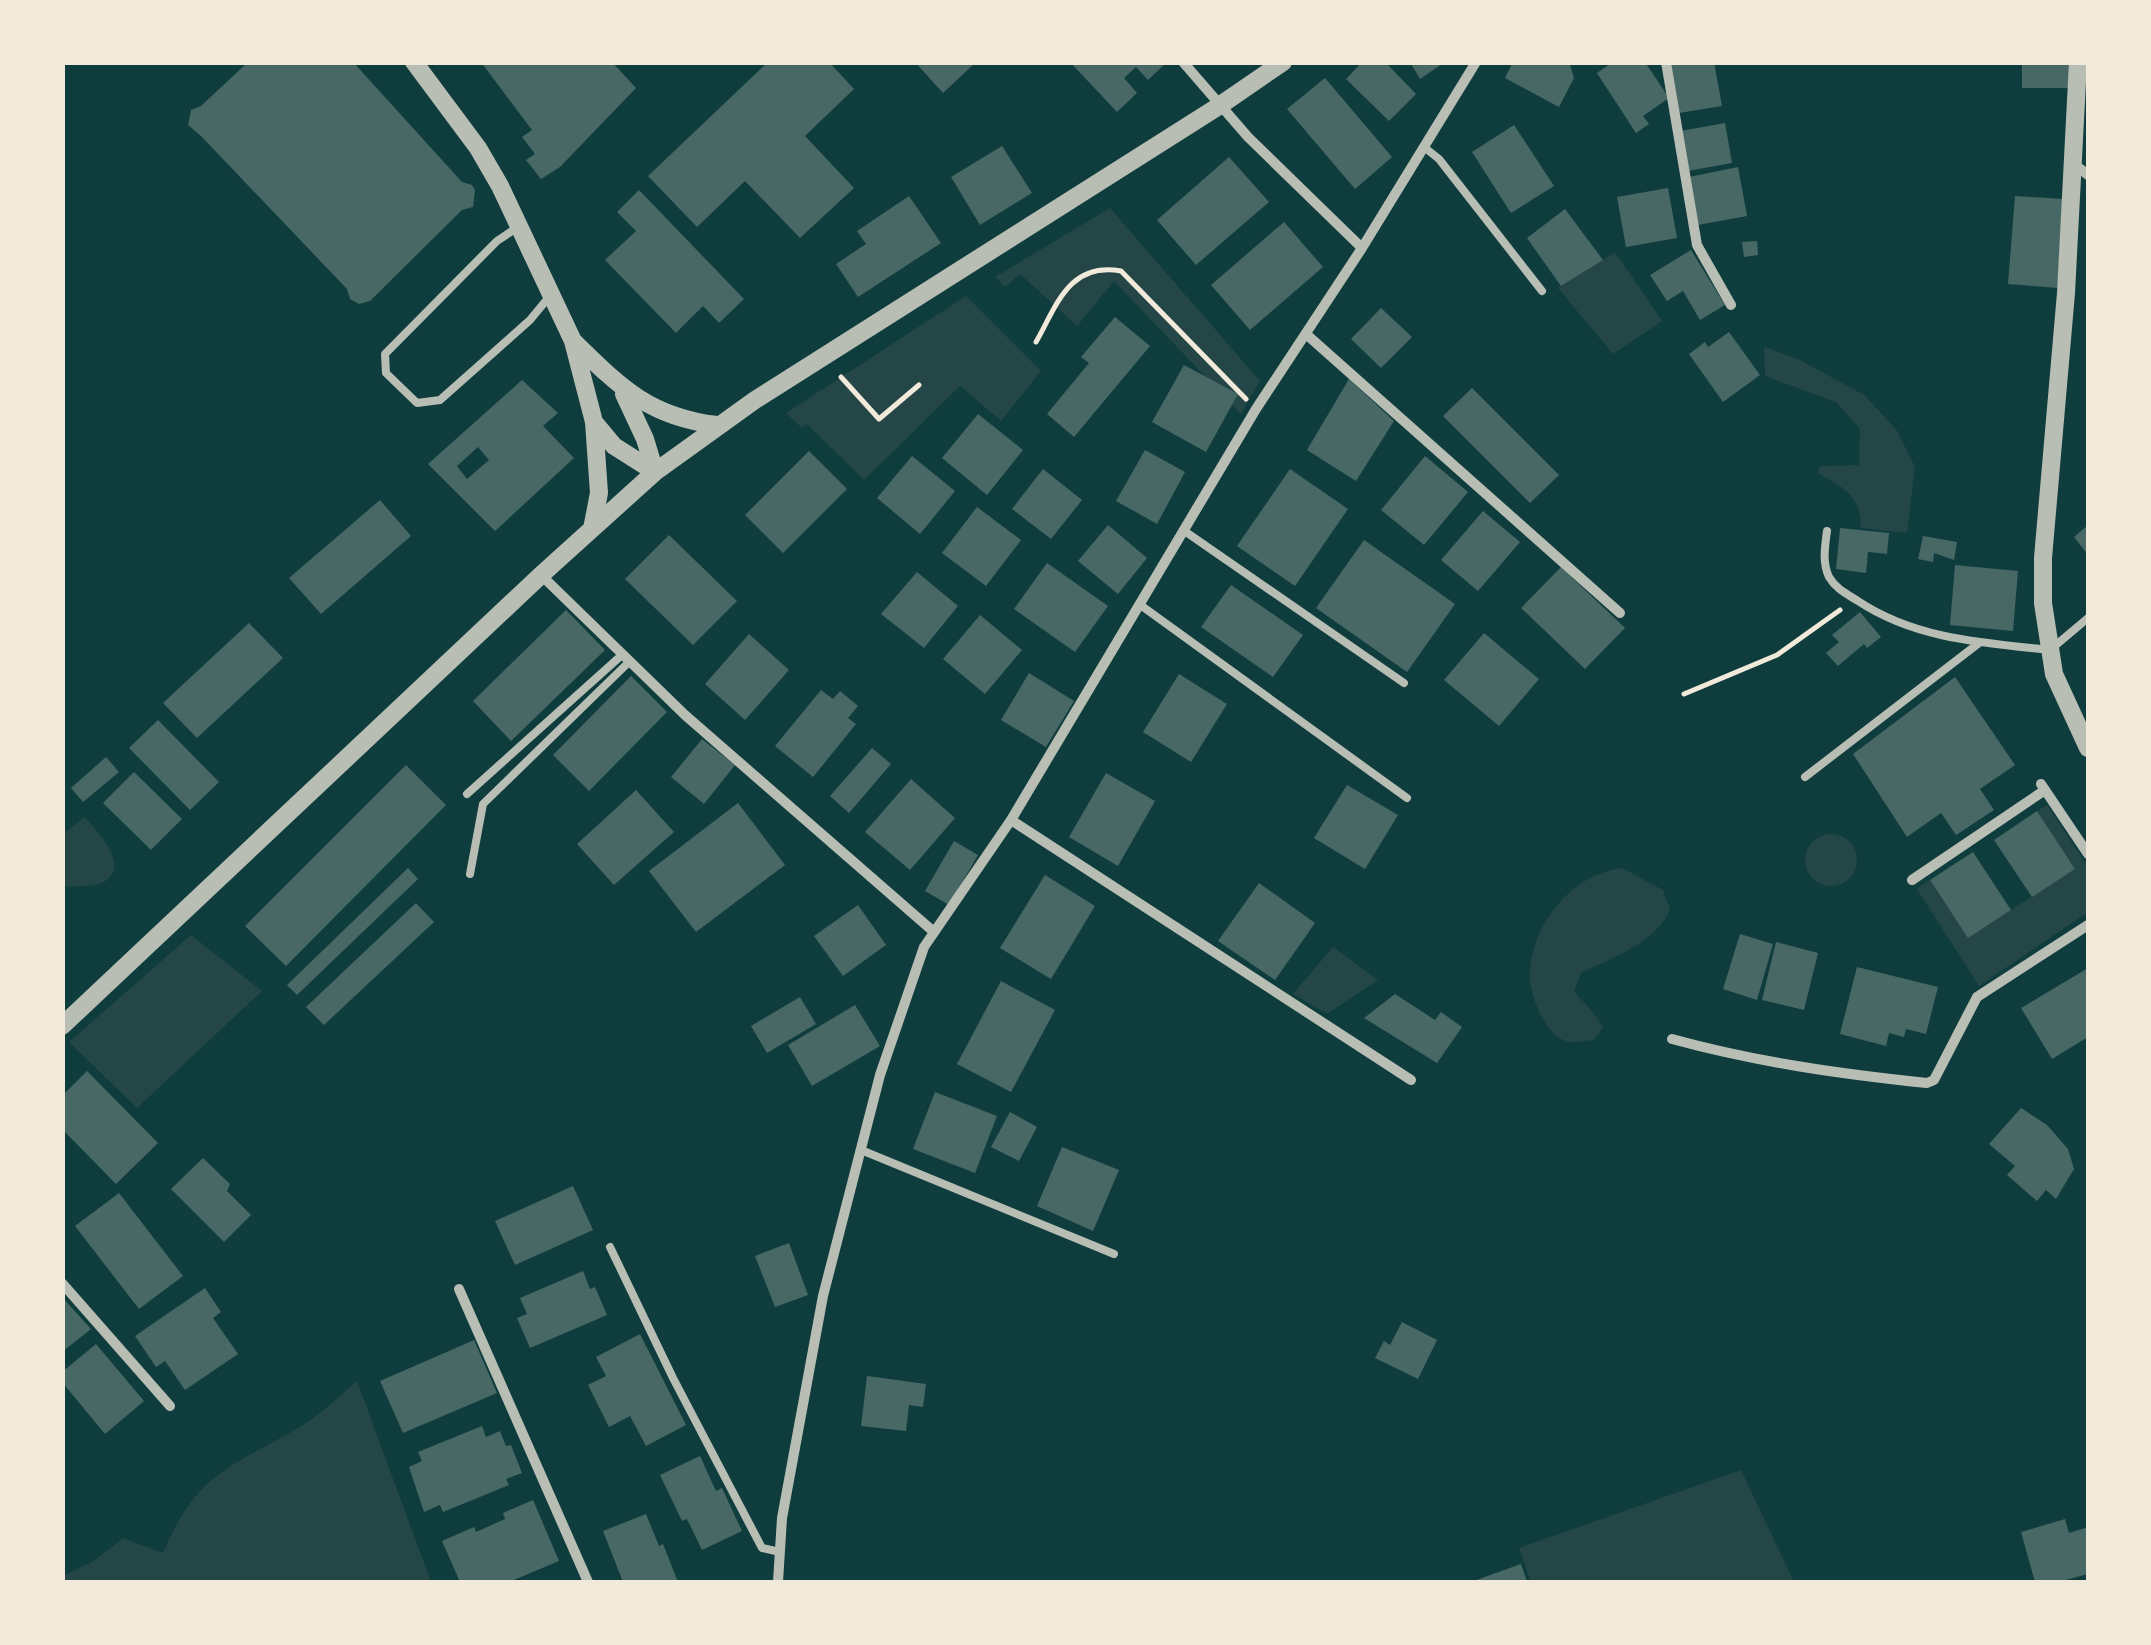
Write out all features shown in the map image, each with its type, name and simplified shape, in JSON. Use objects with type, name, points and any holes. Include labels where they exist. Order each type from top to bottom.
[{"type":"street","points":[[414,62],[478,148],[573,340],[594,422],[600,493],[592,529]]},
{"type":"street","points":[[1183,62],[1219,106],[1362,248]]},
{"type":"street","points":[[62,1026],[655,472],[717,424],[1283,62]]},
{"type":"street","points":[[778,1582],[782,1518],[823,1296],[880,1074],[924,947],[1011,820],[1256,409],[1362,248],[1476,62]]},
{"type":"street","points":[[1666,62],[1697,245],[1731,304]]},
{"type":"street","points":[[2078,62],[2081,169],[2042,558],[2054,674],[2088,748]]},
{"type":"street","points":[[1306,334],[1620,613]]},
{"type":"street","points":[[573,340],[620,386],[665,414],[717,424]]},
{"type":"street","points":[[620,386],[634,410],[655,472]]},
{"type":"street","points":[[594,422],[614,446],[655,472]]},
{"type":"street","points":[[541,575],[684,714],[934,932]]},
{"type":"street","points":[[1912,880],[2043,787],[2088,854]]},
{"type":"street","points":[[1011,820],[1411,1080]]},
{"type":"street","points":[[1672,1039],[1763,1062],[1927,1084],[1934,1080],[1978,997],[2088,925]]},
{"type":"street","points":[[62,1284],[170,1406]]},
{"type":"street","points":[[459,1289],[588,1582]]},
{"type":"lane","points":[[1424,147],[1439,159],[1542,291]]},
{"type":"lane","points":[[518,226],[497,241],[384,354],[386,373],[417,403],[440,400],[530,320],[550,297]]},
{"type":"lane","points":[[1183,530],[1404,683]]},
{"type":"lane","points":[[1827,532],[1827,572],[1836,587],[1878,615],[1920,632],[2050,650],[2088,618]]},
{"type":"lane","points":[[1139,604],[1406,798]]},
{"type":"lane","points":[[1805,777],[1980,643]]},
{"type":"lane","points":[[468,794],[626,658]]},
{"type":"lane","points":[[470,874],[482,804],[626,658]]},
{"type":"lane","points":[[861,1150],[1114,1254]]},
{"type":"lane","points":[[610,1247],[672,1378],[762,1548],[780,1552]]},
{"type":"path","points":[[1036,342],[1069,285],[1105,268],[1121,272],[1256,409]]},
{"type":"path","points":[[841,378],[878,419],[920,385]]},
{"type":"path","points":[[1684,694],[1778,655],[1854,599]]},
{"type":"shaded area","points":[[1110,208],[1260,381],[1241,414],[1114,281],[1077,326],[1020,274],[1005,287],[995,277]]},
{"type":"shaded area","points":[[1615,252],[1662,321],[1613,354],[1558,288]]},
{"type":"shaded area","points":[[966,296],[1041,371],[1001,421],[960,386],[864,480],[807,424],[802,428],[786,413]]},
{"type":"shaded area","points":[[1764,347],[1798,359],[1864,395],[1896,429],[1915,467],[1907,533],[1861,528],[1854,500],[1818,473],[1820,466],[1859,465],[1860,429],[1836,402],[1765,376]]},
{"type":"shaded area","points":[[2047,805],[2088,867],[2088,912],[1979,986],[1917,889],[1930,880],[1968,937],[2075,869],[2037,811]]},
{"type":"shaded area","points":[[84,817],[106,843],[114,863],[113,872],[95,885],[63,887],[63,834]]},
{"type":"shaded area","points":[[1831,834],[1849,842],[1857,860],[1849,878],[1831,886],[1813,878],[1805,860],[1813,842]]},
{"type":"shaded area","points":[[1622,868],[1663,890],[1670,909],[1664,921],[1644,940],[1581,973],[1574,991],[1603,1027],[1594,1040],[1567,1041],[1549,1028],[1534,999],[1530,979],[1533,952],[1548,918],[1572,890],[1604,872]]},
{"type":"shaded area","points":[[191,935],[262,991],[137,1108],[69,1042]]},
{"type":"shaded area","points":[[1333,947],[1378,980],[1327,1014],[1293,994]]},
{"type":"shaded area","points":[[357,1381],[431,1582],[63,1582],[63,1576],[92,1562],[123,1538],[163,1553],[176,1525],[204,1487],[237,1462],[310,1420]]},
{"type":"shaded area","points":[[1741,1470],[1794,1582],[1531,1582],[1519,1548]]},
{"type":"building","points":[[248,62],[353,62],[462,182],[475,190],[473,207],[462,210],[370,301],[359,304],[350,299],[347,289],[188,125],[191,110],[201,106]]},
{"type":"building","points":[[481,62],[612,62],[636,88],[560,167],[541,179],[526,160],[535,154],[522,137],[532,130]]},
{"type":"building","points":[[768,62],[829,62],[854,89],[805,136],[854,188],[800,238],[745,181],[697,227],[648,176]]},
{"type":"building","points":[[915,62],[976,62],[943,93]]},
{"type":"building","points":[[1070,62],[1167,62],[1148,80],[1136,67],[1124,78],[1137,93],[1117,112]]},
{"type":"building","points":[[1362,62],[1385,62],[1416,94],[1389,121],[1346,79]]},
{"type":"building","points":[[1410,62],[1445,62],[1420,79]]},
{"type":"building","points":[[1513,62],[1570,65],[1574,78],[1559,107],[1505,78]]},
{"type":"building","points":[[1613,62],[1645,62],[1669,98],[1643,116],[1649,124],[1636,133],[1597,73]]},
{"type":"building","points":[[1671,62],[1714,62],[1722,106],[1679,113]]},
{"type":"building","points":[[2022,62],[2070,62],[2070,88],[2022,88]]},
{"type":"building","points":[[1325,78],[1392,157],[1355,189],[1287,109]]},
{"type":"building","points":[[1725,123],[1732,163],[1688,171],[1681,131]]},
{"type":"building","points":[[1514,125],[1554,186],[1511,213],[1472,152]]},
{"type":"building","points":[[1002,146],[1032,193],[980,225],[951,177]]},
{"type":"building","points":[[1229,157],[1269,202],[1196,265],[1157,220]]},
{"type":"building","points":[[1738,167],[1747,216],[1698,225],[1689,177]]},
{"type":"building","points":[[1668,188],[1677,238],[1626,247],[1617,197]]},
{"type":"building","points":[[639,190],[744,299],[719,323],[703,306],[676,333],[605,260],[636,231],[617,212]]},
{"type":"building","points":[[909,196],[941,243],[858,297],[836,264],[866,244],[857,231]]},
{"type":"building","points":[[2015,196],[2064,199],[2058,288],[2008,284]]},
{"type":"building","points":[[1565,209],[1603,260],[1561,286],[1527,238]]},
{"type":"building","points":[[1284,222],[1323,267],[1250,330],[1211,285]]},
{"type":"building","points":[[1757,241],[1758,255],[1744,257],[1742,242]]},
{"type":"building","points":[[1691,250],[1725,305],[1700,320],[1683,291],[1667,301],[1650,275]]},
{"type":"building","points":[[1381,308],[1412,337],[1381,368],[1351,339]]},
{"type":"building","points":[[1115,317],[1150,346],[1074,437],[1047,414],[1089,363],[1081,357]]},
{"type":"building","points":[[1729,332],[1760,375],[1723,402],[1689,354],[1705,342],[1708,347]]},
{"type":"building","points":[[1184,365],[1238,394],[1206,452],[1152,422]]},
{"type":"building","points":[[1349,379],[1394,421],[1356,481],[1307,450]]},
{"type":"building","points":[[522,380],[558,413],[543,426],[574,458],[495,531],[428,464]],"holes":[[[478,447],[489,460],[467,479],[457,466]]]},
{"type":"building","points":[[1472,388],[1559,475],[1530,503],[1443,416]]},
{"type":"building","points":[[978,414],[1023,450],[987,495],[942,458]]},
{"type":"building","points":[[1145,450],[1185,472],[1157,524],[1116,501]]},
{"type":"building","points":[[809,451],[847,489],[783,553],[745,515]]},
{"type":"building","points":[[912,456],[955,491],[920,534],[877,498]]},
{"type":"building","points":[[1425,456],[1468,492],[1424,545],[1381,510]]},
{"type":"building","points":[[1043,469],[1082,500],[1051,539],[1012,509]]},
{"type":"building","points":[[1290,469],[1348,509],[1295,586],[1237,546]]},
{"type":"building","points":[[380,500],[411,536],[321,614],[289,578]]},
{"type":"building","points":[[977,507],[1021,540],[986,586],[942,553]]},
{"type":"building","points":[[1483,511],[1520,542],[1478,591],[1441,560]]},
{"type":"building","points":[[1108,525],[1147,558],[1118,594],[1078,561]]},
{"type":"building","points":[[2088,525],[2088,555],[2074,537]]},
{"type":"building","points":[[1840,528],[1889,533],[1887,554],[1868,552],[1866,573],[1836,569]]},
{"type":"building","points":[[669,535],[737,601],[693,645],[625,579]]},
{"type":"building","points":[[1923,536],[1957,542],[1954,560],[1934,553],[1933,562],[1918,559]]},
{"type":"building","points":[[1364,540],[1455,604],[1407,672],[1316,608]]},
{"type":"building","points":[[1047,563],[1108,606],[1075,652],[1014,609]]},
{"type":"building","points":[[1955,565],[2018,571],[2013,631],[1950,625]]},
{"type":"building","points":[[1561,567],[1625,628],[1585,669],[1521,608]]},
{"type":"building","points":[[917,572],[958,606],[924,648],[881,614]]},
{"type":"building","points":[[1231,585],[1303,635],[1273,677],[1201,627]]},
{"type":"building","points":[[566,610],[605,650],[511,741],[473,701]]},
{"type":"building","points":[[1860,612],[1881,637],[1867,648],[1864,644],[1838,666],[1826,653],[1839,642],[1832,635]]},
{"type":"building","points":[[980,615],[1022,650],[985,694],[943,659]]},
{"type":"building","points":[[249,623],[283,658],[197,738],[163,703]]},
{"type":"building","points":[[1484,633],[1539,679],[1499,726],[1444,680]]},
{"type":"building","points":[[749,634],[789,670],[745,720],[705,684]]},
{"type":"building","points":[[1029,673],[1074,701],[1046,747],[1001,720]]},
{"type":"building","points":[[1179,674],[1227,704],[1191,762],[1143,732]]},
{"type":"building","points":[[631,676],[667,712],[589,791],[553,755]]},
{"type":"building","points":[[1955,677],[2015,765],[1980,789],[1994,810],[1956,835],[1941,813],[1907,837],[1853,754]]},
{"type":"building","points":[[821,690],[833,699],[840,691],[858,706],[848,718],[856,724],[813,777],[775,746]]},
{"type":"building","points":[[158,720],[219,782],[190,810],[129,748]]},
{"type":"building","points":[[702,739],[735,765],[704,804],[671,777]]},
{"type":"building","points":[[872,748],[891,764],[849,813],[830,796]]},
{"type":"building","points":[[106,757],[119,772],[83,802],[71,788]]},
{"type":"building","points":[[406,765],[446,805],[286,966],[245,926]]},
{"type":"building","points":[[134,772],[182,819],[151,850],[103,803]]},
{"type":"building","points":[[1106,773],[1155,801],[1118,866],[1069,837]]},
{"type":"building","points":[[911,779],[955,818],[910,870],[865,832]]},
{"type":"building","points":[[1347,785],[1398,815],[1365,869],[1314,838]]},
{"type":"building","points":[[636,790],[674,832],[614,885],[577,844]]},
{"type":"building","points":[[738,803],[785,865],[696,932],[649,871]]},
{"type":"building","points":[[2037,811],[2075,869],[2032,897],[1994,840]]},
{"type":"building","points":[[954,841],[978,855],[949,905],[925,891]]},
{"type":"building","points":[[1973,852],[2011,910],[1968,938],[1930,880]]},
{"type":"building","points":[[408,868],[418,879],[297,995],[287,985]]},
{"type":"building","points":[[1045,875],[1095,906],[1051,979],[1000,948]]},
{"type":"building","points":[[1259,883],[1315,923],[1275,980],[1218,941]]},
{"type":"building","points":[[416,903],[434,922],[324,1025],[306,1007]]},
{"type":"building","points":[[858,905],[886,945],[843,976],[814,936]]},
{"type":"building","points":[[1740,934],[1773,944],[1757,1000],[1723,989]]},
{"type":"building","points":[[1776,942],[1818,953],[1804,1010],[1762,1000]]},
{"type":"building","points":[[1857,967],[1938,987],[1926,1034],[1906,1029],[1904,1037],[1889,1033],[1886,1046],[1840,1034]]},
{"type":"building","points":[[2088,968],[2088,1037],[2052,1059],[2021,1008]]},
{"type":"building","points":[[1001,981],[1055,1010],[1011,1092],[957,1064]]},
{"type":"building","points":[[1395,994],[1435,1020],[1441,1012],[1462,1027],[1437,1063],[1364,1018]]},
{"type":"building","points":[[800,997],[816,1024],[767,1053],[751,1026]]},
{"type":"building","points":[[855,1005],[880,1046],[812,1086],[788,1045]]},
{"type":"building","points":[[87,1071],[158,1143],[116,1184],[62,1129],[62,1096]]},
{"type":"building","points":[[935,1092],[997,1116],[975,1173],[913,1149]]},
{"type":"building","points":[[2021,1108],[2047,1125],[2068,1149],[2074,1169],[2056,1199],[2046,1190],[2037,1201],[2007,1175],[2015,1166],[1989,1144]]},
{"type":"building","points":[[1010,1112],[1037,1127],[1019,1161],[991,1147]]},
{"type":"building","points":[[1062,1147],[1119,1170],[1093,1231],[1037,1206]]},
{"type":"building","points":[[203,1158],[230,1184],[227,1191],[251,1215],[224,1242],[171,1189]]},
{"type":"building","points":[[573,1186],[593,1230],[515,1265],[495,1221]]},
{"type":"building","points":[[119,1193],[183,1276],[139,1309],[75,1226]]},
{"type":"building","points":[[789,1243],[808,1295],[775,1307],[755,1256]]},
{"type":"building","points":[[583,1271],[607,1315],[530,1348],[517,1318],[527,1314],[520,1298]]},
{"type":"building","points":[[205,1288],[221,1312],[213,1318],[238,1354],[185,1390],[165,1361],[156,1367],[135,1336]]},
{"type":"building","points":[[62,1297],[91,1329],[62,1352]]},
{"type":"building","points":[[1402,1322],[1437,1340],[1418,1379],[1375,1358],[1384,1341],[1390,1345]]},
{"type":"building","points":[[640,1334],[686,1425],[646,1446],[630,1416],[609,1427],[588,1385],[606,1376],[596,1357]]},
{"type":"building","points":[[474,1340],[497,1393],[403,1433],[380,1381]]},
{"type":"building","points":[[96,1344],[144,1401],[105,1434],[62,1382],[62,1372]]},
{"type":"building","points":[[867,1376],[926,1384],[923,1407],[909,1405],[906,1431],[861,1426]]},
{"type":"building","points":[[482,1426],[486,1437],[500,1431],[506,1446],[511,1445],[522,1473],[506,1479],[509,1485],[443,1512],[440,1505],[424,1512],[409,1467],[422,1461],[418,1452]]},
{"type":"building","points":[[700,1456],[716,1491],[722,1488],[742,1531],[702,1550],[687,1519],[682,1521],[660,1475]]},
{"type":"building","points":[[533,1500],[559,1561],[509,1582],[460,1582],[442,1541],[505,1519],[503,1513]]},
{"type":"building","points":[[646,1514],[678,1582],[623,1582],[603,1531]]},
{"type":"building","points":[[2065,1519],[2069,1533],[2088,1527],[2088,1574],[2058,1582],[2035,1582],[2021,1532]]},
{"type":"building","points":[[1521,1564],[1527,1582],[1471,1582]]}]
